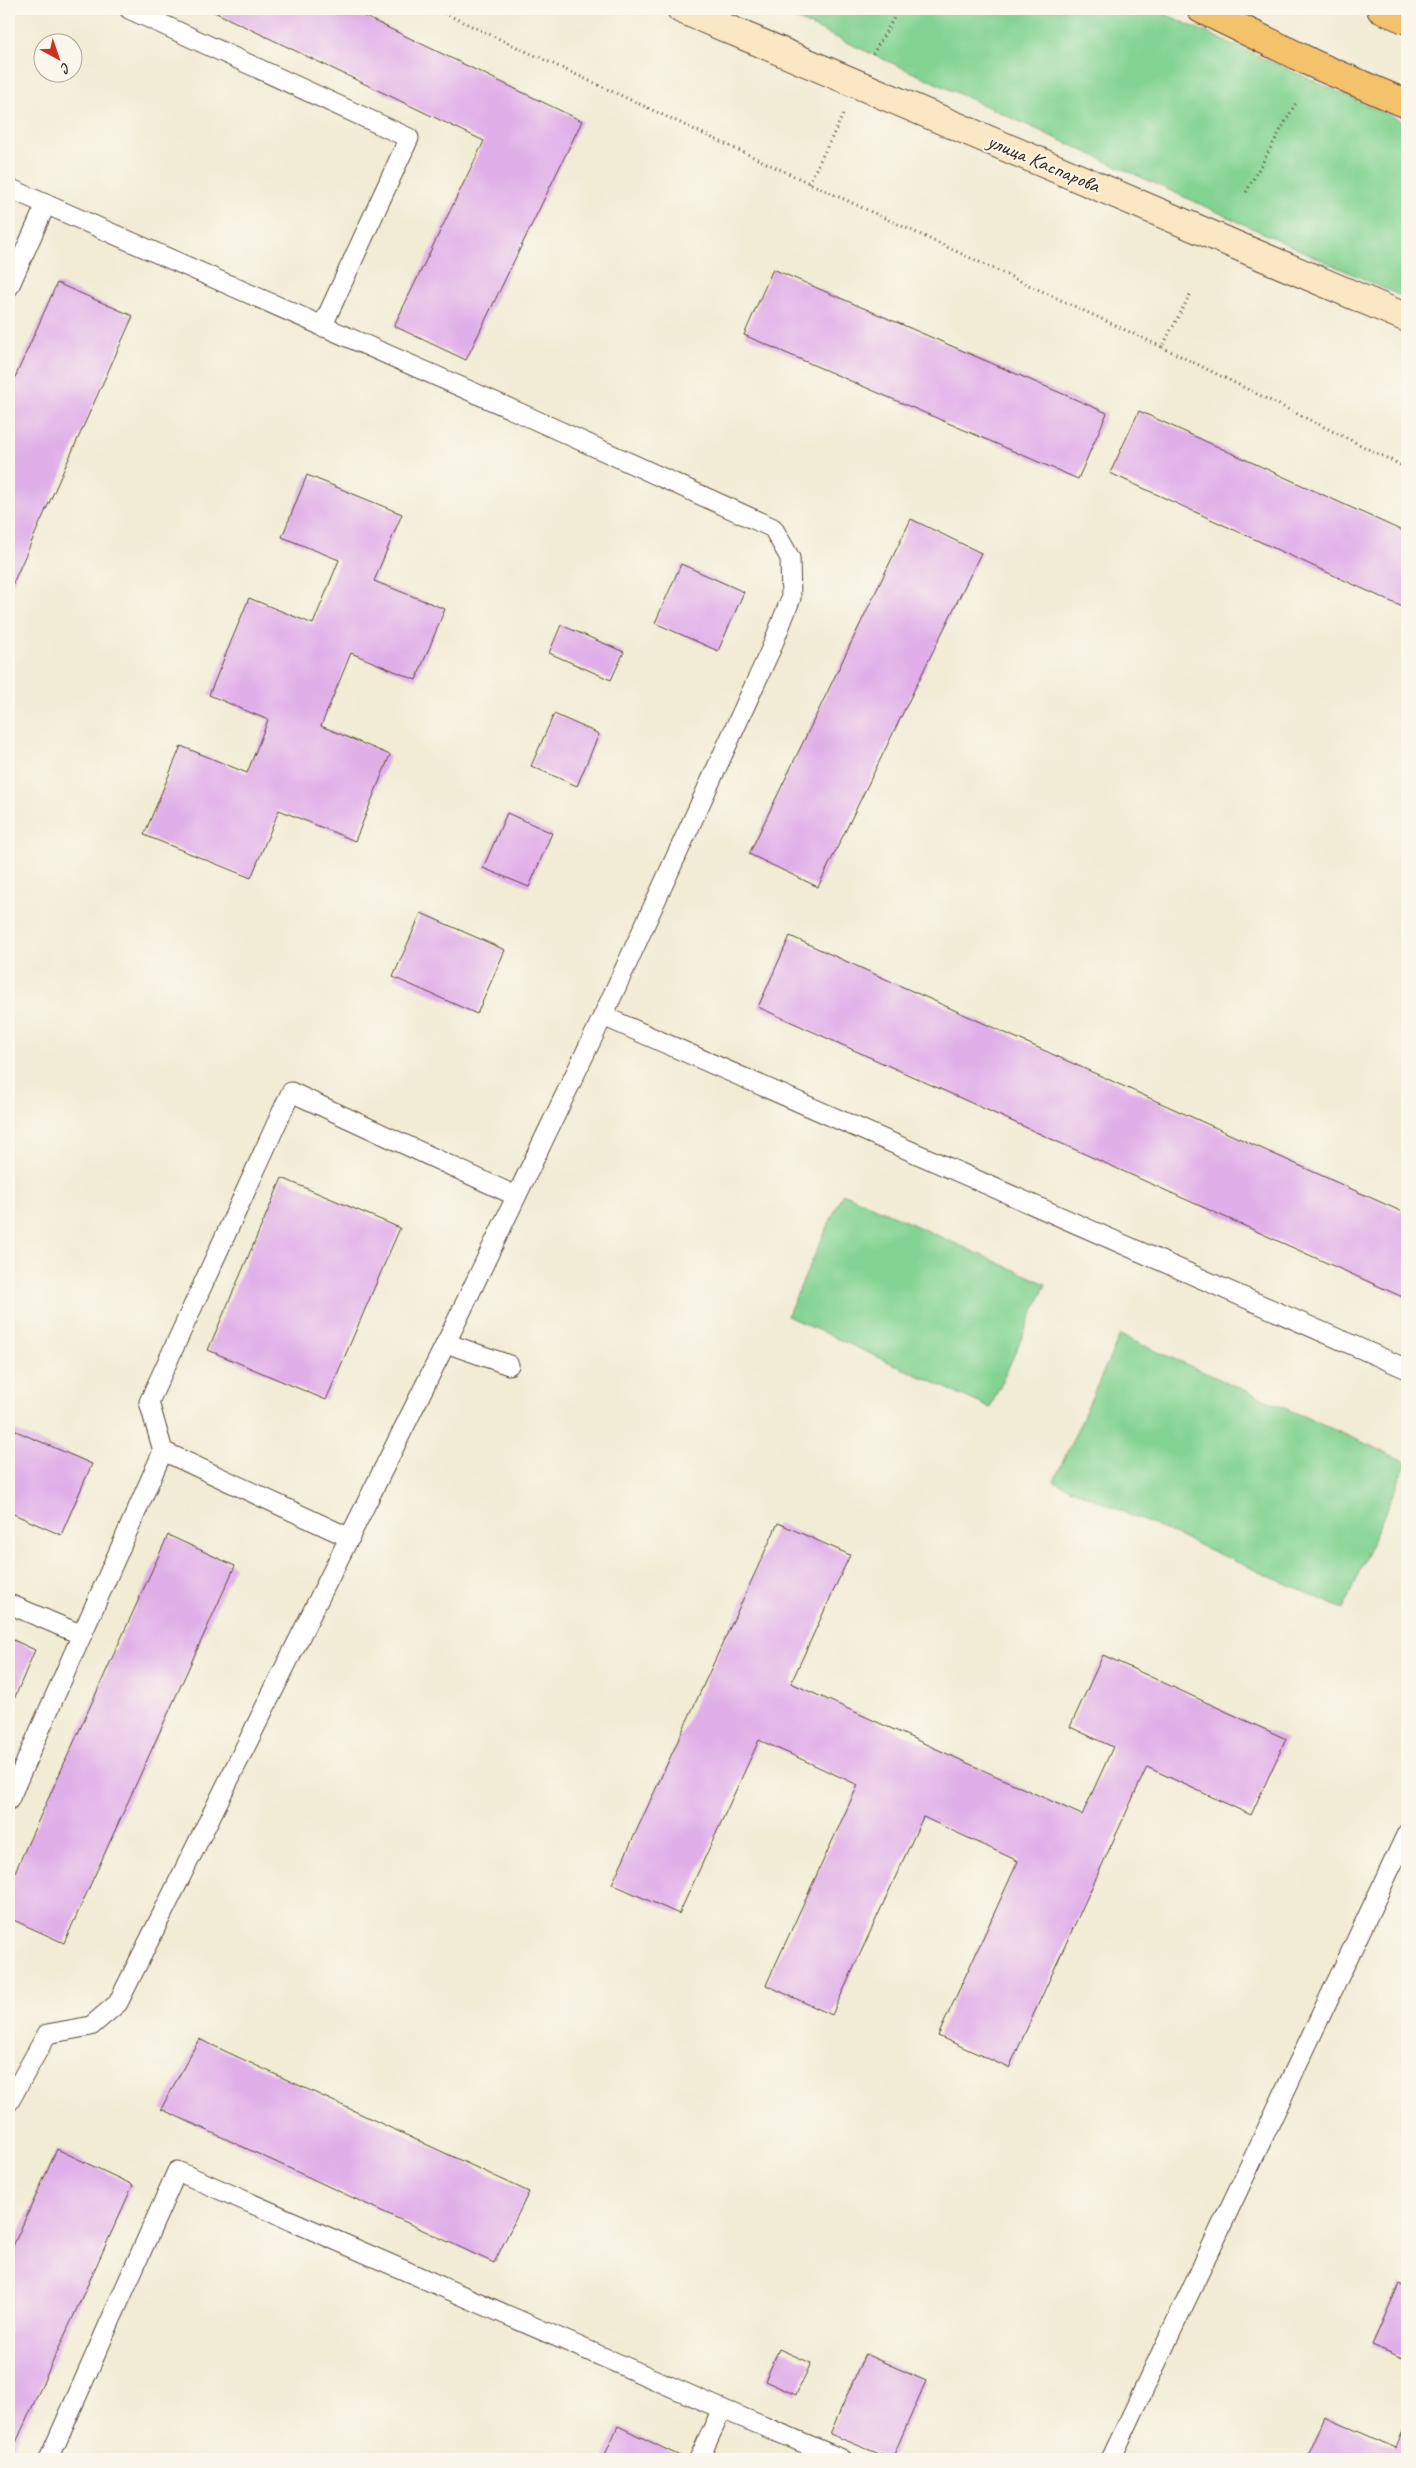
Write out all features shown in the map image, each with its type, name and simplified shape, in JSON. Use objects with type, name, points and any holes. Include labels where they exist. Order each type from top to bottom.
[{"type":"main road","points":[[1201,9],[1316,65],[1407,104]]},
{"type":"main road","points":[[1381,9],[1407,20]]},
{"type":"street","name":"улица Каспарова","points":[[681,9],[1407,318]]},
{"type":"lane","points":[[129,9],[409,138],[322,326]]},
{"type":"lane","points":[[9,188],[520,413],[772,528],[790,558],[791,598],[772,649],[603,1016],[446,1343],[118,2003],[92,2026],[47,2034],[9,2102]]},
{"type":"lane","points":[[9,286],[46,204]]},
{"type":"lane","points":[[603,1016],[1407,1369]]},
{"type":"lane","points":[[9,1800],[163,1451],[149,1402],[292,1092],[516,1196]]},
{"type":"lane","points":[[446,1343],[509,1364]]},
{"type":"lane","points":[[163,1451],[350,1538]]},
{"type":"lane","points":[[9,1604],[82,1636]]},
{"type":"lane","points":[[1111,2459],[1407,1833]]},
{"type":"lane","points":[[49,2459],[177,2171],[722,2409],[842,2459]]},
{"type":"lane","points":[[700,2459],[722,2409]]},
{"type":"path","points":[[435,9],[1162,347],[1407,468]]},
{"type":"path","points":[[873,54],[899,9]]},
{"type":"path","points":[[1246,192],[1296,101]]},
{"type":"path","points":[[809,183],[845,110]]},
{"type":"path","points":[[1162,347],[1191,292]]},
{"type":"green space","points":[[774,9],[1154,9],[1407,123],[1407,299]]},
{"type":"green space","points":[[843,1193],[1046,1284],[990,1408],[787,1316]]},
{"type":"green space","points":[[1120,1335],[1407,1462],[1343,1609],[1054,1481]]},
{"type":"building","points":[[208,9],[349,9],[582,121],[466,360],[394,326],[484,141]]},
{"type":"building","points":[[773,269],[1107,413],[1078,479],[744,335]]},
{"type":"building","points":[[57,283],[133,316],[9,592],[9,391]]},
{"type":"building","points":[[1139,411],[1407,533],[1407,609],[1110,473]]},
{"type":"building","points":[[307,475],[402,514],[374,581],[445,609],[416,680],[351,653],[321,726],[390,755],[355,841],[279,810],[251,878],[144,835],[181,746],[247,773],[268,720],[209,695],[249,598],[313,624],[339,560],[282,537]]},
{"type":"building","points":[[911,519],[981,553],[818,887],[749,854]]},
{"type":"building","points":[[681,564],[744,592],[718,651],[655,623]]},
{"type":"building","points":[[561,625],[624,652],[611,680],[549,653]]},
{"type":"building","points":[[554,714],[599,734],[577,786],[531,766]]},
{"type":"building","points":[[507,813],[552,833],[529,887],[483,868]]},
{"type":"building","points":[[421,913],[505,950],[477,1014],[393,977]]},
{"type":"building","points":[[790,936],[1407,1214],[1407,1299],[758,1007]]},
{"type":"building","points":[[282,1178],[400,1228],[326,1400],[208,1350]]},
{"type":"building","points":[[9,1428],[92,1464],[61,1535],[9,1512]]},
{"type":"building","points":[[778,1523],[850,1555],[791,1683],[1082,1815],[1113,1747],[1070,1727],[1103,1655],[1286,1739],[1251,1815],[1147,1767],[1009,2068],[938,2036],[1018,1861],[923,1817],[832,2015],[766,1985],[858,1785],[759,1740],[679,1914],[612,1884]]},
{"type":"building","points":[[168,1535],[235,1566],[64,1943],[9,1918],[9,1885]]},
{"type":"building","points":[[9,1638],[35,1650],[9,1711]]},
{"type":"building","points":[[199,2039],[529,2192],[494,2263],[161,2109]]},
{"type":"building","points":[[57,2149],[133,2185],[9,2458],[9,2255]]},
{"type":"building","points":[[1399,2284],[1407,2288],[1407,2360],[1372,2345]]},
{"type":"building","points":[[779,2349],[811,2363],[796,2395],[765,2381]]},
{"type":"building","points":[[865,2354],[926,2381],[892,2459],[830,2434]]},
{"type":"building","points":[[1325,2417],[1396,2448],[1407,2423],[1407,2459],[1306,2459]]},
{"type":"building","points":[[618,2426],[686,2459],[603,2459]]}]
